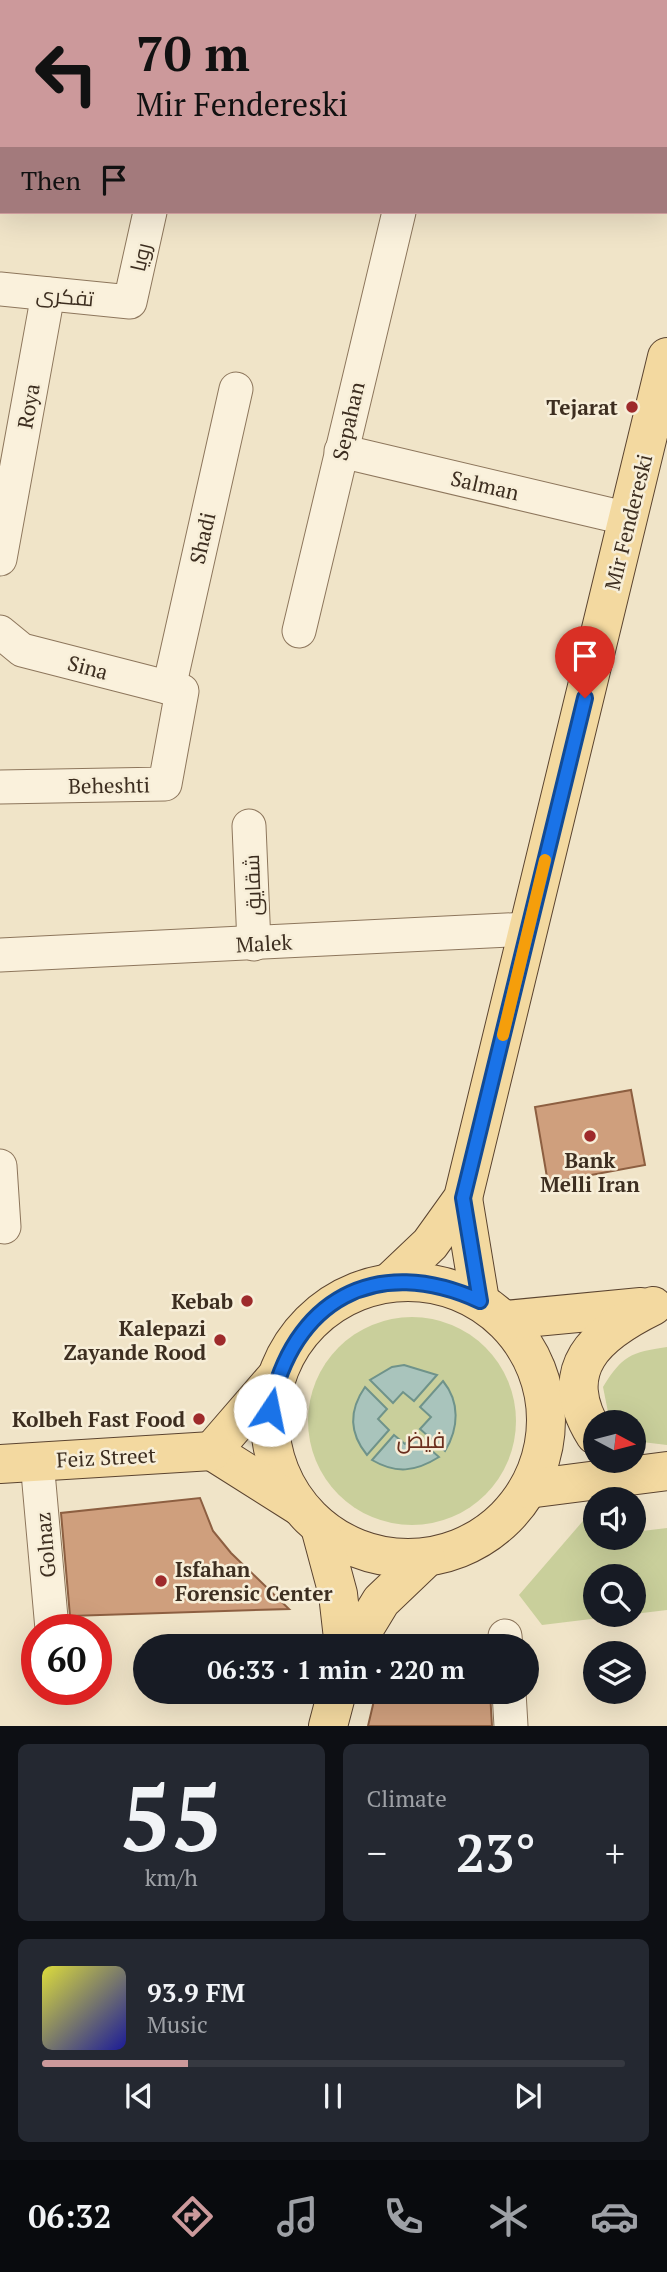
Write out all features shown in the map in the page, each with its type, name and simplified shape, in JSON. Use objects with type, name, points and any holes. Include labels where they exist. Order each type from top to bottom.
[{"type":"main road","name":"Mir Fendereski","points":[[492,1310],[463,1198],[667,357]]},
{"type":"main road","points":[[390,1282],[430,1244],[463,1198]]},
{"type":"main road","points":[[276,1377],[212,1451],[310,1516],[344,1543],[370,1553],[397,1558],[426,1558],[474,1542],[504,1519],[528,1489],[540,1461],[546,1431],[545,1400],[538,1371],[524,1343],[492,1310],[451,1288],[421,1281],[390,1282],[359,1290],[324,1310],[308,1324],[289,1349],[276,1377],[270,1410],[272,1444],[282,1477],[310,1516],[338,1594],[343,1634]]},
{"type":"main road","points":[[492,1310],[660,1306]]},
{"type":"main road","points":[[583,1413],[579,1386],[585,1361],[598,1340],[618,1324],[660,1306]]},
{"type":"main road","name":"Feiz Street","points":[[0,1464],[212,1451]]},
{"type":"main road","points":[[528,1489],[655,1468]]},
{"type":"main road","points":[[362,1634],[381,1601],[426,1558]]},
{"type":"main road","points":[[328,1726],[334,1704]]},
{"type":"street","name":"رویا","points":[[130,302],[150,214]]},
{"type":"street","name":"Sepahan","points":[[299,631],[399,214]]},
{"type":"street","name":"تفکری","points":[[0,289],[130,302]]},
{"type":"street","name":"Roya","points":[[0,559],[48,294]]},
{"type":"street","name":"Shadi","points":[[175,690],[236,389]]},
{"type":"street","name":"Salman","points":[[341,451],[629,519]]},
{"type":"street","name":"Sina","points":[[0,632],[22,650],[175,690]]},
{"type":"street","name":"Beheshti","points":[[0,787],[165,784],[175,690]]},
{"type":"street","name":"شقایق","points":[[250,826],[254,944]]},
{"type":"street","name":"Malek","points":[[0,955],[528,929]]},
{"type":"street","points":[[0,1166],[4,1227]]},
{"type":"street","name":"Golnaz","points":[[37,1461],[51,1614]]},
{"type":"street","points":[[510,1704],[511,1726]]},
{"type":"green space","points":[[412,1317],[452,1325],[485,1348],[508,1381],[516,1421],[508,1461],[485,1494],[452,1517],[412,1525],[372,1517],[339,1494],[316,1461],[308,1421],[316,1381],[339,1348],[372,1325]]},
{"type":"green space","points":[[667,1347],[667,1445],[646,1442],[646,1410],[608,1410],[603,1387],[622,1362],[644,1351]]},
{"type":"green space","points":[[583,1521],[583,1550],[646,1550],[646,1531],[667,1528],[667,1610],[646,1613],[646,1564],[583,1564],[583,1620],[542,1625],[519,1595]]},
{"type":"water","points":[[404,1365],[437,1375],[414,1401],[403,1392],[393,1403],[370,1380],[392,1367]]},
{"type":"water","points":[[443,1381],[449,1389],[456,1415],[453,1433],[445,1451],[420,1429],[431,1417],[420,1407]]},
{"type":"water","points":[[365,1387],[387,1409],[378,1419],[389,1430],[367,1455],[357,1438],[353,1421],[356,1404]]},
{"type":"water","points":[[394,1435],[405,1444],[414,1435],[439,1457],[422,1466],[406,1469],[389,1468],[372,1460]]},
{"type":"building","name":"Bank Melli Iran","points":[[631,1090],[645,1165],[548,1183],[535,1107]]},
{"type":"building","name":"Isfahan Forensic Center","points":[[200,1498],[213,1531],[231,1553],[289,1609],[70,1614],[61,1513]]},
{"type":"building","points":[[373,1704],[491,1704],[492,1726],[368,1726]]},
{"type":"slow traffic","points":[[503,1035],[545,860]]},
{"type":"place","name":"Tejarat","points":[[632,407]]},
{"type":"place","name":"Bank Melli Iran","points":[[590,1136]]},
{"type":"place","name":"Kebab","points":[[247,1301]]},
{"type":"place","name":"Kalepazi Zayande Rood","points":[[220,1340]]},
{"type":"place","name":"Kolbeh Fast Food","points":[[199,1419]]},
{"type":"place","name":"Isfahan Forensic Center","points":[[161,1581]]},
{"type":"district","name":"فیض","points":[[421,1439]]},
{"type":"route","points":[[270,1410],[276,1377],[289,1349],[308,1324],[332,1304],[359,1290],[390,1282],[421,1281],[451,1288],[480,1301],[463,1198],[585,698]]}]
